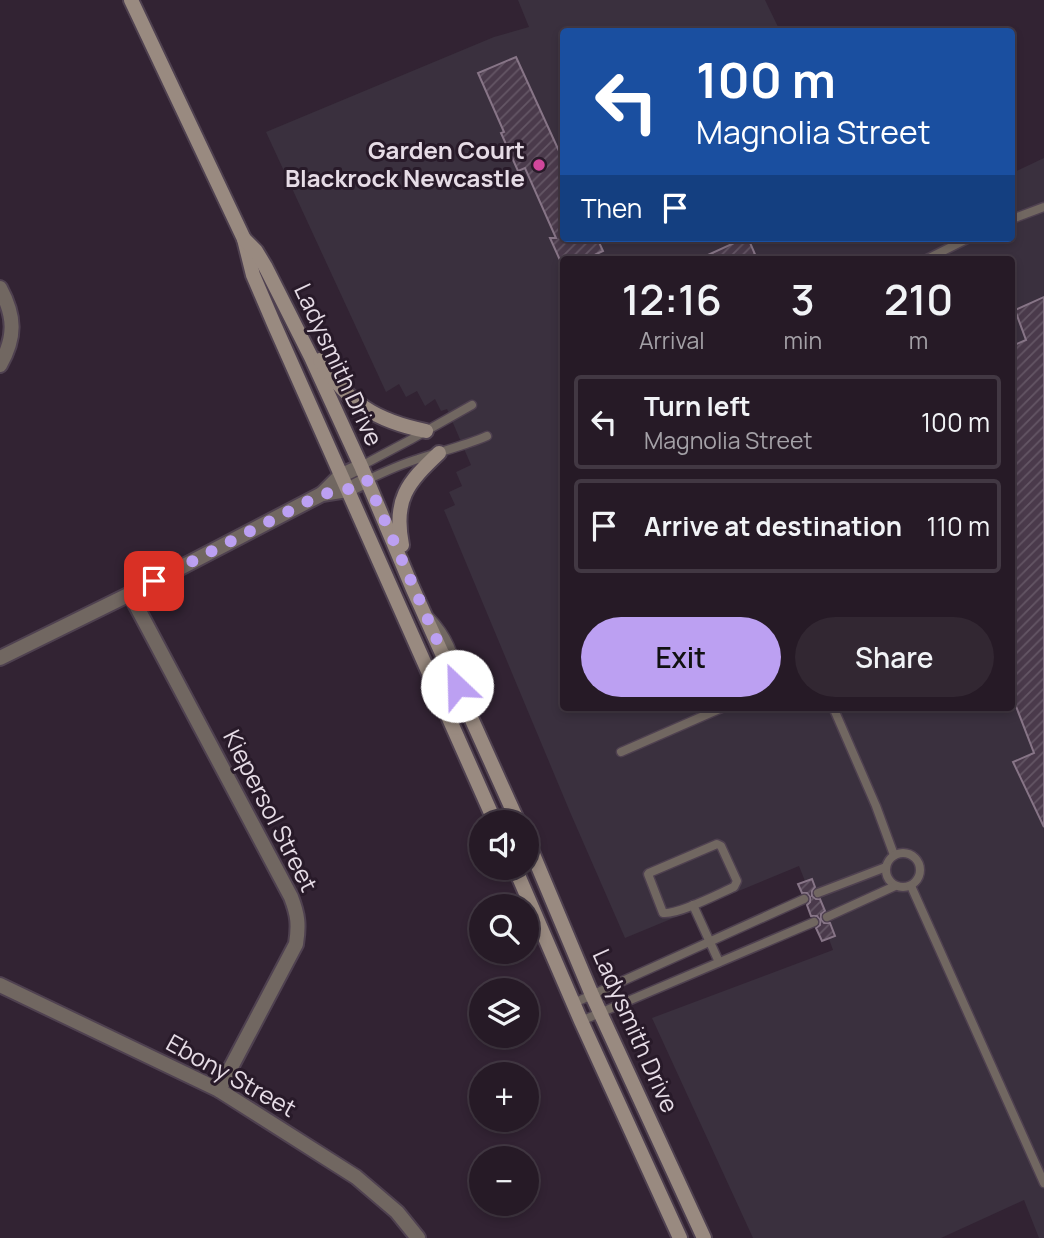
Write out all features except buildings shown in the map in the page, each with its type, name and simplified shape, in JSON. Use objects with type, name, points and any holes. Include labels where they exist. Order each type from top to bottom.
[{"type":"street","name":"Ladysmith Drive","points":[[131,0],[244,239],[253,275],[490,810]]},
{"type":"street","name":"Ladysmith Drive","points":[[244,239],[261,259],[293,322],[364,473],[412,587],[514,810]]},
{"type":"street","points":[[0,288],[10,309],[12,339],[0,365]]},
{"type":"street","points":[[293,322],[346,394],[388,421],[426,431]]},
{"type":"street","points":[[412,587],[400,538],[398,516],[405,491],[439,453]]},
{"type":"street","points":[[0,658],[364,473]]},
{"type":"street","name":"Kiepersol Street","points":[[130,594],[286,886],[296,909],[299,925],[296,944],[219,1090]]},
{"type":"street","name":"Ladysmith Drive","points":[[539,869],[592,995],[704,1238]]},
{"type":"street","name":"Ladysmith Drive","points":[[520,880],[680,1238]]},
{"type":"street","name":"Ebony Street","points":[[0,985],[219,1090],[356,1177],[397,1212],[418,1238]]},
{"type":"lane","points":[[1015,218],[1044,207]]},
{"type":"lane","points":[[933,256],[962,242]]},
{"type":"lane","points":[[364,473],[426,431],[472,405]]},
{"type":"lane","points":[[364,473],[463,447],[487,436]]},
{"type":"lane","points":[[621,752],[714,711]]},
{"type":"lane","points":[[835,711],[894,855]]},
{"type":"lane","points":[[720,844],[736,884],[693,905],[663,914],[648,874],[720,844]]},
{"type":"lane","points":[[827,917],[895,886],[905,888],[915,883],[921,872],[918,861],[910,854],[894,855],[886,866],[887,877],[895,886]]},
{"type":"lane","points":[[818,893],[886,866]]},
{"type":"lane","points":[[911,886],[1044,1183]]},
{"type":"lane","points":[[574,1003],[804,899]]},
{"type":"lane","points":[[693,905],[719,962]]},
{"type":"lane","points":[[581,1021],[814,922]]},
{"type":"shaded area","points":[[518,0],[765,0],[779,28],[560,28],[560,242],[1015,242],[1015,172],[1044,158],[1044,1238],[1039,1238],[1024,1200],[941,1238],[753,1238],[652,1018],[833,950],[829,939],[822,941],[804,899],[798,884],[805,881],[799,866],[625,938],[444,510],[455,505],[449,492],[462,486],[456,472],[471,465],[447,409],[441,411],[435,399],[425,406],[417,391],[406,397],[399,384],[386,392],[266,132],[494,37],[529,27]]},
{"type":"place","name":"Garden Court Blackrock Newcastle","points":[[539,165]]},
{"type":"route","points":[[154,581],[322,494],[346,490],[367,480],[457,686]]}]
